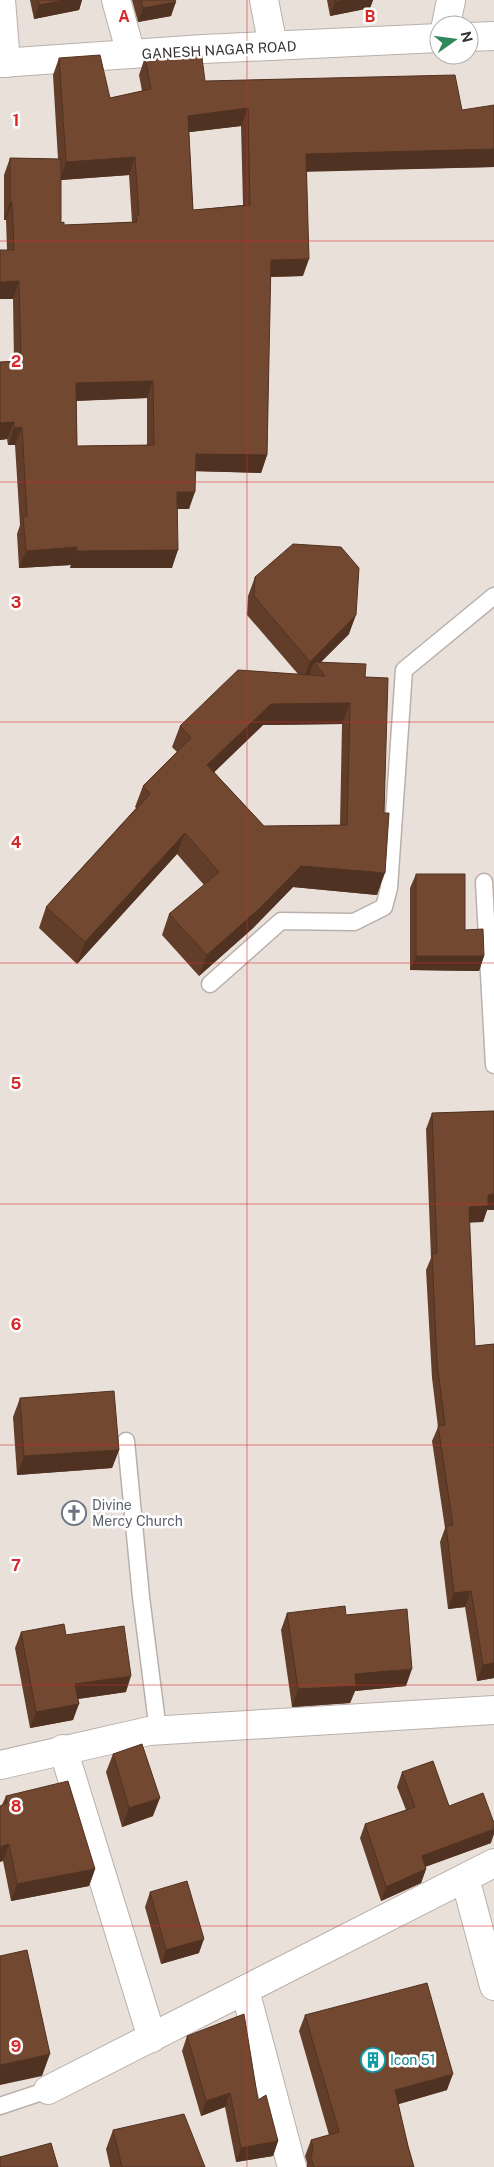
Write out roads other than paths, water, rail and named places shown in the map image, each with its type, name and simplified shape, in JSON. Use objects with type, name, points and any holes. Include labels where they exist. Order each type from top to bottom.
[{"type":"street","points":[[1,0],[3,63]]},
{"type":"street","points":[[116,0],[131,54]]},
{"type":"street","points":[[264,0],[273,46]]},
{"type":"street","points":[[448,15],[451,0]]},
{"type":"street","points":[[479,37],[494,36]]},
{"type":"street","name":"GANESH NAGAR ROAD","points":[[3,63],[131,54],[429,38]]},
{"type":"street","points":[[0,1765],[63,1749],[158,1731],[494,1710]]},
{"type":"street","points":[[63,1749],[152,2038]]},
{"type":"street","points":[[48,2090],[494,1863]]},
{"type":"street","points":[[465,1878],[494,1986]]},
{"type":"street","points":[[245,1990],[292,2167]]},
{"type":"lane","points":[[210,984],[281,921],[354,922],[384,907],[389,888],[404,670],[494,596]]},
{"type":"lane","points":[[484,882],[494,1064]]},
{"type":"lane","points":[[126,1441],[141,1597],[158,1731]]},
{"type":"lane","points":[[0,2106],[48,2090]]},
{"type":"place","name":"Divine Mercy Church","points":[[74,1513]]},
{"type":"place","name":"Icon 51","points":[[373,2060]]}]
